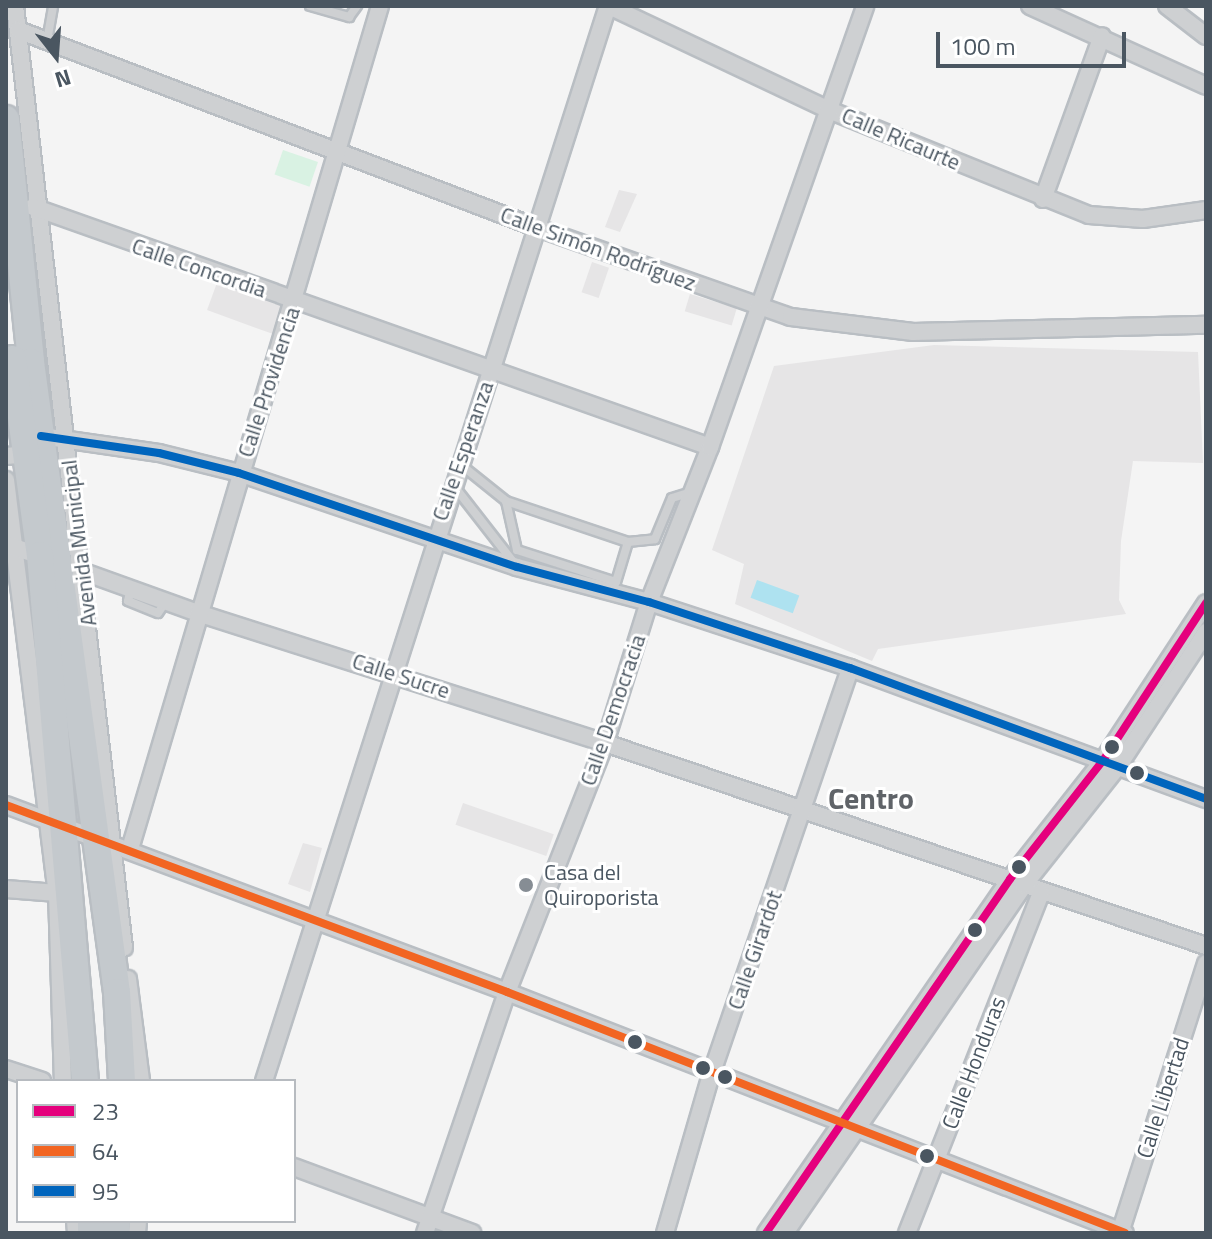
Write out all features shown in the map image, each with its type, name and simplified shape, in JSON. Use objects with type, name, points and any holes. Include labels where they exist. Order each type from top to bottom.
[{"type":"highway","name":"Avenida Municipal","points":[[6,119],[10,200],[35,446]]},
{"type":"highway","name":"Avenida Municipal","points":[[6,288],[35,446],[62,563],[103,840],[122,1079]]},
{"type":"highway","name":"Avenida Municipal","points":[[62,563],[56,824],[85,1079]]},
{"type":"highway","points":[[91,1233],[121,1226]]},
{"type":"street","name":"Avenida Municipal","points":[[15,6],[41,210],[35,446]]},
{"type":"street","name":"Calle Providencia","points":[[130,849],[239,473],[296,302],[334,149],[380,6]]},
{"type":"street","name":"Calle Ricaurte","points":[[609,6],[829,110],[1089,215],[1143,219],[1206,210]]},
{"type":"street","name":"Calle Esperanza","points":[[265,1079],[391,673],[609,6]]},
{"type":"street","name":"Calle Democracia","points":[[428,1225],[507,992],[605,743],[649,602],[710,447],[757,306],[865,6]]},
{"type":"street","points":[[1030,6],[1102,36],[1206,86]]},
{"type":"street","points":[[1167,6],[1206,36]]},
{"type":"street","name":"Calle Simón Rodríguez","points":[[18,30],[535,227],[757,306],[836,326],[913,332],[1206,325]]},
{"type":"street","points":[[1043,199],[1102,36]]},
{"type":"street","name":"Calle Concordia","points":[[10,200],[710,447]]},
{"type":"street","points":[[35,446],[239,473],[517,567],[649,602],[850,668],[1206,799]]},
{"type":"street","name":"Avenida Municipal","points":[[6,480],[10,545],[56,824],[63,1079]]},
{"type":"street","name":"Calle Sucre","points":[[10,545],[198,613],[605,743],[1017,882],[1041,893],[1206,946]]},
{"type":"street","points":[[1111,762],[1206,603]]},
{"type":"street","points":[[785,1233],[851,1127],[1017,882],[1111,762],[1206,632]]},
{"type":"street","name":"Calle Girardot","points":[[665,1233],[711,1075],[850,668]]},
{"type":"street","points":[[6,805],[507,992],[711,1075],[1122,1233]]},
{"type":"street","name":"Avenida Municipal","points":[[103,840],[141,1079]]},
{"type":"street","points":[[6,889],[57,893]]},
{"type":"street","name":"Calle Honduras","points":[[907,1233],[1041,893]]},
{"type":"street","name":"Calle Libertad","points":[[1122,1233],[1206,963]]},
{"type":"street","points":[[6,1069],[36,1079]]},
{"type":"street","points":[[766,1233],[851,1127]]},
{"type":"street","points":[[296,1168],[428,1225],[472,1233]]},
{"type":"lane","points":[[47,41],[53,6]]},
{"type":"lane","points":[[310,6],[349,17],[357,6]]},
{"type":"lane","points":[[459,463],[506,501],[628,542],[655,539],[675,495],[693,492]]},
{"type":"lane","points":[[453,484],[517,567]]},
{"type":"lane","points":[[506,501],[517,550],[616,582],[628,542]]},
{"type":"shaded area","points":[[619,190],[637,194],[620,232],[605,227]]},
{"type":"shaded area","points":[[592,262],[609,268],[599,298],[582,292]]},
{"type":"shaded area","points":[[218,280],[285,304],[274,334],[207,310]]},
{"type":"shaded area","points":[[690,294],[737,308],[732,326],[685,311]]},
{"type":"shaded area","points":[[934,345],[1198,352],[1203,463],[1133,461],[1121,541],[1119,600],[1126,614],[878,649],[872,661],[735,604],[744,564],[712,550],[774,366]]},
{"type":"shaded area","points":[[463,803],[554,834],[546,856],[456,825]]},
{"type":"shaded area","points":[[303,843],[322,848],[310,892],[288,884]]},
{"type":"green space","points":[[283,150],[318,162],[310,187],[275,175]]},
{"type":"water","points":[[757,580],[799,595],[793,613],[751,598]]},
{"type":"transit line","name":"95","points":[[41,436],[159,453],[239,473],[517,567],[649,602],[850,668],[1206,799]]},
{"type":"transit line","name":"23","points":[[766,1233],[1010,879],[1104,759],[1206,603]]},
{"type":"transit line","name":"64","points":[[6,805],[507,992],[1125,1233]]},
{"type":"place","name":"Casa del Quiroporista","points":[[526,885]]},
{"type":"district","name":"Centro","points":[[871,798]]}]
